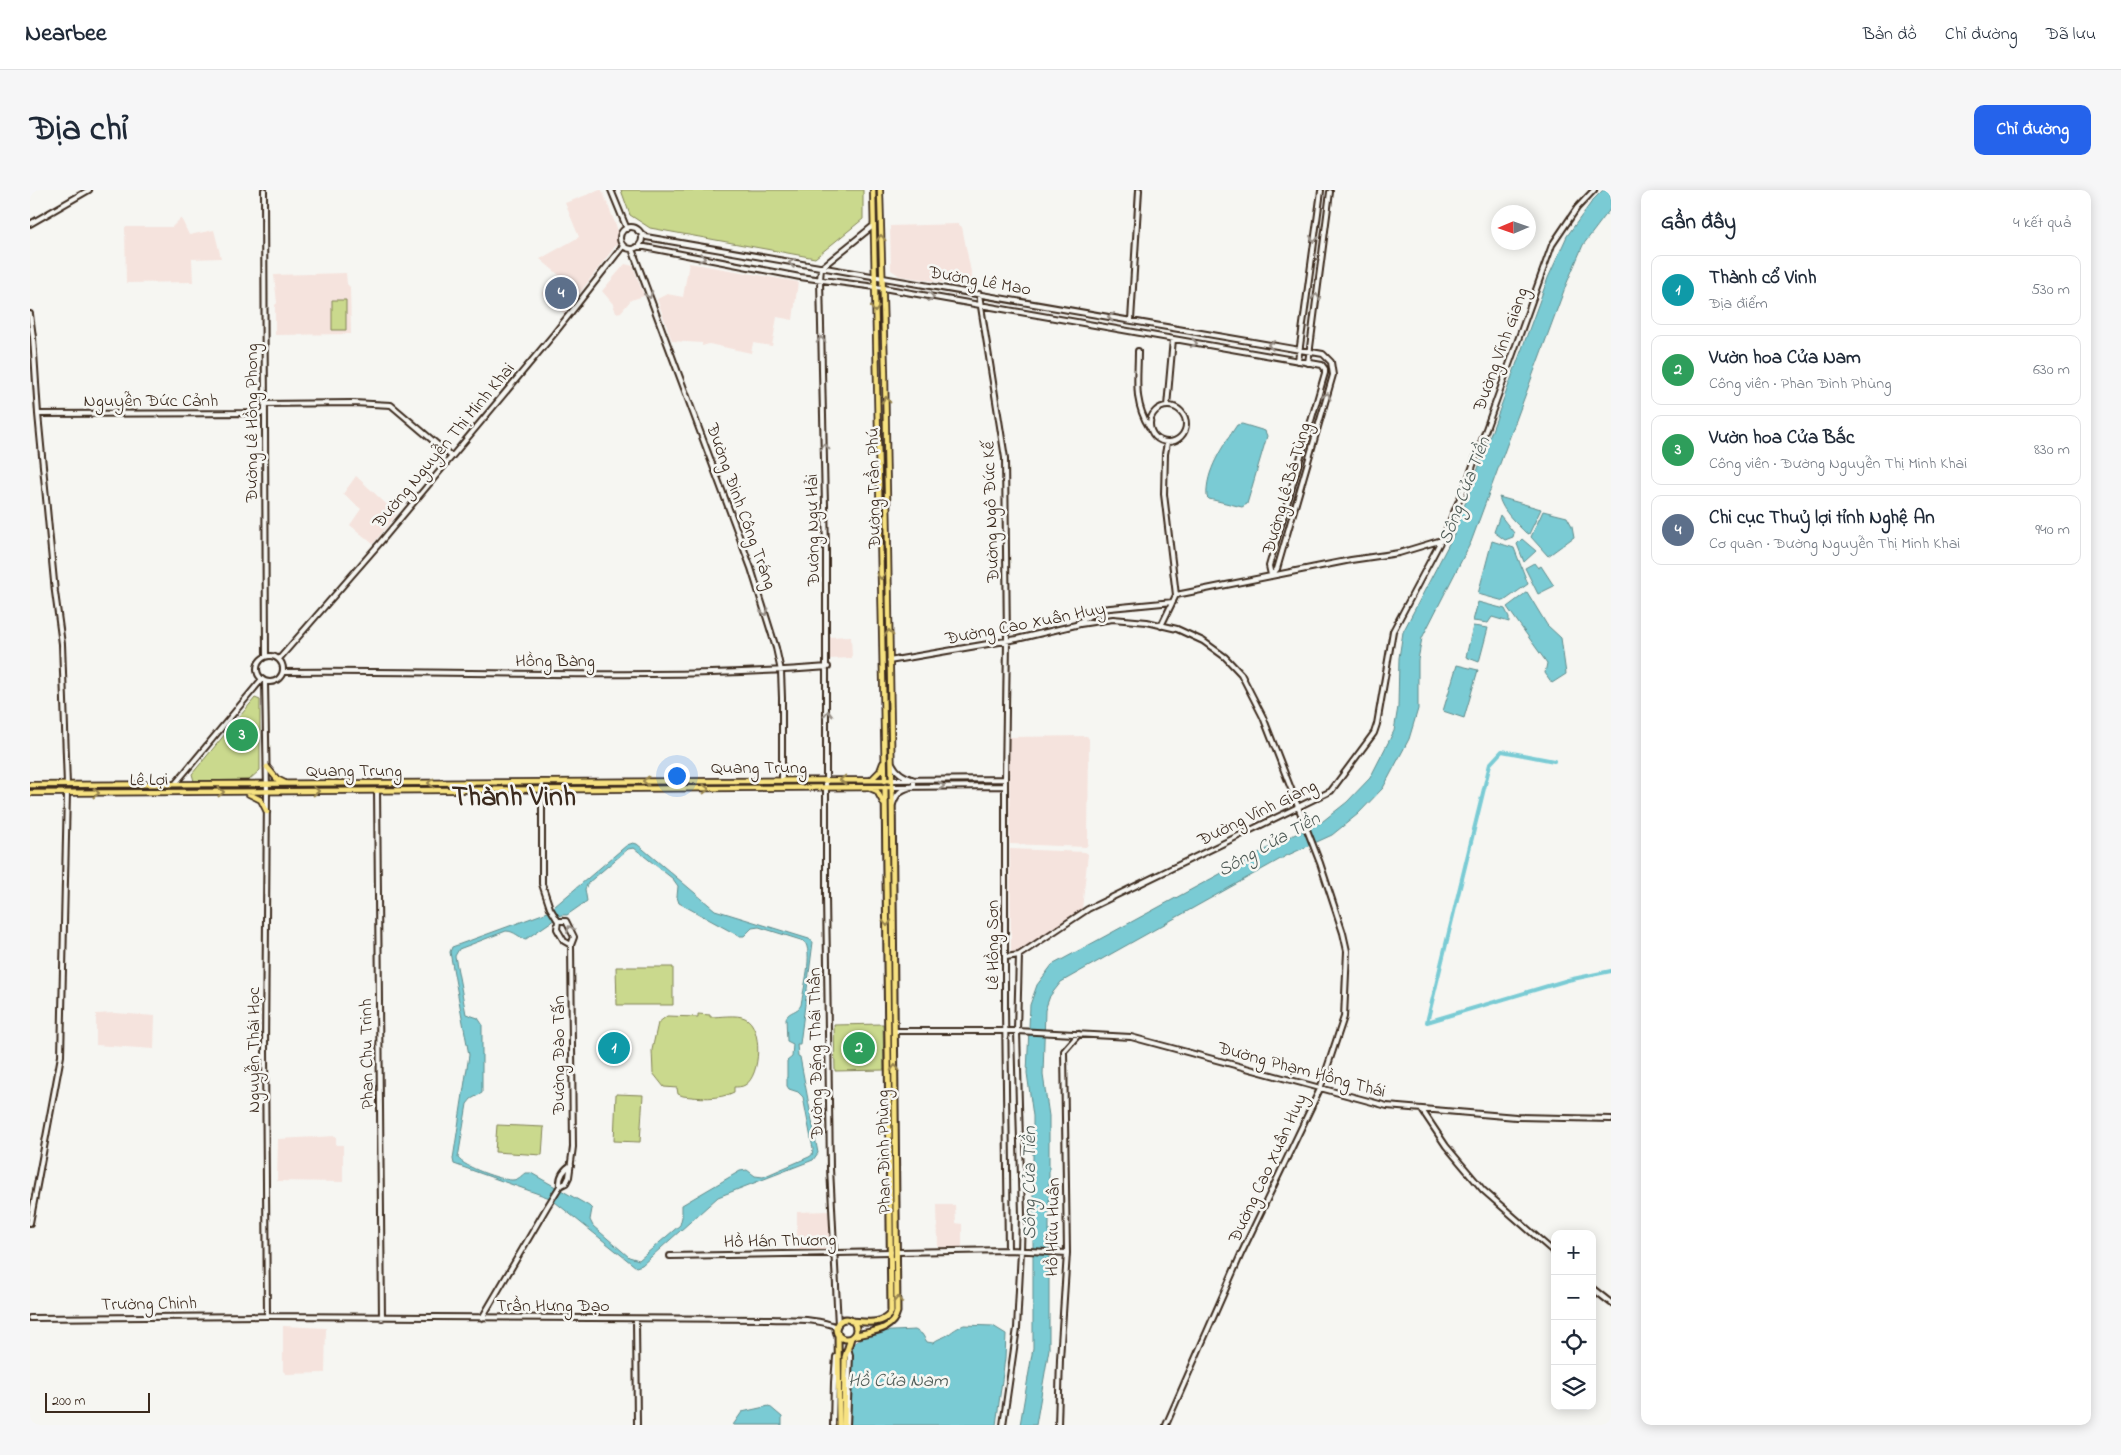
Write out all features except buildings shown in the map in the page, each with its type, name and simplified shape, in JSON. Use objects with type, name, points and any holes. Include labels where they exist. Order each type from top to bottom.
[{"type":"highway","name":"Phan Đình Phùng","points":[[851,1321],[878,1322],[891,1312],[888,1022],[893,895],[885,787]]},
{"type":"highway","name":"Phan Đình Phùng","points":[[852,1337],[886,1328],[896,1319],[898,1312],[895,1022],[887,895],[892,787]]},
{"type":"highway","points":[[838,1425],[842,1357],[856,1327],[851,1321],[844,1320],[838,1326],[838,1337],[842,1357],[845,1425]]},
{"type":"highway","points":[[838,1337],[844,1339],[852,1337]]},
{"type":"main road","name":"Đường Trần Phú","points":[[873,190],[883,661],[890,730],[892,787]]},
{"type":"main road","name":"Đường Trần Phú","points":[[880,190],[886,417],[889,661],[884,730],[885,787]]},
{"type":"main road","points":[[878,417],[886,417]]},
{"type":"main road","points":[[879,473],[887,472]]},
{"type":"main road","points":[[880,544],[888,544]]},
{"type":"main road","points":[[883,661],[889,661]]},
{"type":"main road","points":[[884,730],[890,730]]},
{"type":"main road","points":[[867,780],[873,779],[878,774],[884,760]]},
{"type":"main road","points":[[267,767],[277,779],[294,784]]},
{"type":"main road","name":"Quang Trung","points":[[267,784],[892,780]]},
{"type":"main road","points":[[724,781],[724,788]]},
{"type":"main road","points":[[782,781],[782,788]]},
{"type":"main road","points":[[599,782],[600,789]]},
{"type":"main road","points":[[377,783],[377,790]]},
{"type":"main road","points":[[175,784],[175,793]]},
{"type":"main road","name":"Lê Lợi","points":[[30,785],[267,784]]},
{"type":"main road","points":[[55,785],[56,793]]},
{"type":"main road","points":[[67,785],[67,793]]},
{"type":"main road","points":[[867,787],[877,791],[886,808]]},
{"type":"main road","name":"Quang Trung","points":[[268,792],[892,787]]},
{"type":"main road","points":[[243,792],[259,798],[267,812]]},
{"type":"main road","name":"Lê Lợi","points":[[30,793],[268,792]]},
{"type":"main road","points":[[887,895],[893,895]]},
{"type":"main road","points":[[888,1022],[895,1022]]},
{"type":"main road","points":[[889,1132],[897,1132]]},
{"type":"main road","points":[[891,1252],[898,1252]]},
{"type":"street","points":[[30,224],[89,190]]},
{"type":"street","name":"Đường Lê Hồng Phong","points":[[264,190],[266,656]]},
{"type":"street","points":[[611,190],[627,229]]},
{"type":"street","points":[[1131,320],[1139,190]]},
{"type":"street","name":"Đường Vĩnh Giang","points":[[1006,957],[1018,954],[1088,909],[1331,792],[1374,733],[1393,631],[1442,540],[1477,454],[1526,321],[1546,258],[1560,232],[1594,190]]},
{"type":"street","points":[[1298,361],[1321,191]]},
{"type":"street","points":[[1308,362],[1330,192]]},
{"type":"street","points":[[821,268],[873,226]]},
{"type":"street","points":[[633,228],[638,231],[641,241],[634,248],[623,246],[621,237],[627,229],[633,228]]},
{"type":"street","name":"Đường Lê Mao","points":[[638,231],[646,236],[674,242],[1319,353],[1331,362],[1333,375]]},
{"type":"street","points":[[672,252],[674,242]]},
{"type":"street","name":"Đường Nguyễn Thị Minh Khai","points":[[279,659],[379,544],[554,334],[623,246]]},
{"type":"street","name":"Đường Lê Mao","points":[[634,248],[645,247],[820,280],[883,288],[1308,362],[1324,367],[1325,373]]},
{"type":"street","name":"Đường Đinh Công Tráng","points":[[634,248],[751,568],[776,648],[782,698],[782,781]]},
{"type":"street","name":"Đường Ngư Hải","points":[[821,268],[828,667],[827,780]]},
{"type":"street","name":"Đường Ngô Đức Kế","points":[[979,294],[1005,458],[1007,641]]},
{"type":"street","points":[[30,314],[33,329],[38,414],[55,592],[62,644],[67,785]]},
{"type":"street","points":[[1167,406],[1173,339]]},
{"type":"street","points":[[1138,351],[1136,391],[1139,405],[1150,429],[1156,438],[1167,443],[1173,442],[1183,435],[1186,423],[1181,411],[1167,406],[1158,408],[1154,412],[1149,423],[1150,429]]},
{"type":"street","name":"Đường Lê Bá Tùng","points":[[1271,576],[1269,566],[1271,558],[1325,373]]},
{"type":"street","name":"Đường Lê Bá Tùng","points":[[1271,576],[1277,569],[1333,375]]},
{"type":"street","points":[[264,404],[353,403],[390,405],[452,456]]},
{"type":"street","name":"Nguyễn Đức Cảnh","points":[[38,414],[264,413]]},
{"type":"street","points":[[1161,626],[1176,595],[1164,494],[1167,443]]},
{"type":"street","points":[[1176,595],[1351,560],[1399,553],[1442,540]]},
{"type":"street","points":[[1074,625],[1100,609],[1173,602]]},
{"type":"street","name":"Đường Cao Xuân Huy","points":[[889,661],[1007,641],[1074,625],[1113,619],[1147,622],[1177,629],[1203,641],[1225,656],[1241,674],[1263,717],[1315,849],[1343,933],[1346,951],[1344,1016],[1320,1089],[1242,1254],[1166,1425]]},
{"type":"street","name":"Lê Hồng Sơn","points":[[1007,641],[1005,786],[1008,1250]]},
{"type":"street","points":[[175,784],[263,681],[277,681],[283,672],[282,663],[279,659],[271,656],[261,659],[257,668],[263,681],[267,784]]},
{"type":"street","name":"Hồng Bàng","points":[[283,672],[390,671],[523,674],[780,671],[828,667]]},
{"type":"street","points":[[891,760],[896,771],[914,780]]},
{"type":"street","points":[[892,780],[1005,779]]},
{"type":"street","name":"Đường Đặng Thái Thân","points":[[827,780],[826,896],[830,1168],[838,1326]]},
{"type":"street","points":[[914,780],[914,786]]},
{"type":"street","points":[[963,780],[963,786]]},
{"type":"street","name":"Đường Đào Tấn","points":[[542,783],[542,884],[551,910],[557,920],[557,929],[564,941],[571,945]]},
{"type":"street","name":"Nguyễn Thái Học","points":[[267,784],[265,1050],[267,1316]]},
{"type":"street","points":[[892,808],[898,792],[914,786]]},
{"type":"street","points":[[892,787],[1005,786]]},
{"type":"street","name":"Phan Chu Trinh","points":[[377,790],[382,1318]]},
{"type":"street","points":[[30,1223],[61,1056],[67,793]]},
{"type":"street","name":"Đường Đào Tấn","points":[[557,920],[563,920],[568,924],[574,937],[571,945],[573,1147],[569,1177],[566,1183],[559,1187]]},
{"type":"street","points":[[1003,1425],[1017,1328],[1023,1251],[1017,1031],[1018,954]]},
{"type":"street","points":[[895,1032],[1017,1031]]},
{"type":"street","name":"Đường Phạm Hồng Thái","points":[[1017,1031],[1131,1037],[1368,1103],[1422,1110],[1516,1117],[1611,1120]]},
{"type":"street","name":"Hồ Hữu Huân","points":[[1058,1425],[1067,1253],[1064,1052],[1079,1034]]},
{"type":"street","points":[[1422,1110],[1446,1146],[1483,1190],[1551,1250]]},
{"type":"street","name":"Đường Đào Tấn","points":[[482,1318],[559,1187],[563,1171],[571,1165]]},
{"type":"street","points":[[898,1252],[1008,1250],[1067,1253]]},
{"type":"street","name":"Hồ Hán Thương","points":[[670,1256],[891,1252]]},
{"type":"street","points":[[1596,1291],[1611,1304]]},
{"type":"street","name":"Trần Hưng Đạo","points":[[267,1316],[770,1319],[821,1322],[838,1326]]},
{"type":"street","name":"Trường Chinh","points":[[30,1318],[267,1316]]},
{"type":"street","points":[[636,1319],[637,1425]]},
{"type":"street","points":[[833,1425],[838,1337]]},
{"type":"street","points":[[845,1425],[850,1355],[847,1345]]},
{"type":"shaded area","points":[[602,190],[617,228],[617,244],[564,313],[542,294],[559,275],[540,259],[579,237],[565,203]]},
{"type":"shaded area","points":[[181,218],[189,235],[214,230],[221,258],[192,259],[193,282],[126,283],[125,227],[172,227]]},
{"type":"shaded area","points":[[958,224],[962,227],[973,282],[968,286],[900,276],[891,270],[890,226]]},
{"type":"shaded area","points":[[689,263],[798,282],[793,320],[777,317],[772,346],[753,343],[751,353],[709,344],[702,346],[702,343],[672,341],[657,299],[667,294],[683,297]]},
{"type":"shaded area","points":[[625,264],[633,266],[644,296],[631,300],[621,312],[616,313],[613,304],[602,291]]},
{"type":"shaded area","points":[[346,273],[347,284],[350,287],[351,334],[275,335],[275,305],[277,303],[274,275]]},
{"type":"shaded area","points":[[356,476],[397,514],[373,544],[350,525],[361,509],[343,494]]},
{"type":"shaded area","points":[[851,636],[852,658],[829,659],[829,637]]},
{"type":"shaded area","points":[[1087,736],[1089,739],[1088,844],[1086,847],[1010,844],[1009,737]]},
{"type":"shaded area","points":[[1010,849],[1085,852],[1088,854],[1082,909],[1018,952],[1011,953]]},
{"type":"shaded area","points":[[115,1013],[155,1016],[154,1049],[96,1045],[96,1014]]},
{"type":"shaded area","points":[[336,1136],[336,1145],[343,1145],[343,1182],[277,1181],[278,1139]]},
{"type":"shaded area","points":[[937,1205],[955,1205],[956,1223],[962,1224],[962,1247],[938,1247]]},
{"type":"shaded area","points":[[829,1211],[831,1250],[797,1251],[797,1212]]},
{"type":"shaded area","points":[[283,1326],[326,1328],[325,1373],[286,1374],[283,1371]]},
{"type":"green space","points":[[621,190],[863,190],[863,219],[815,258],[650,228],[630,215]]},
{"type":"green space","points":[[332,300],[346,300],[346,330],[332,330]]},
{"type":"green space","points":[[255,698],[260,700],[260,770],[249,780],[194,781],[192,774]]},
{"type":"green space","points":[[616,967],[673,967],[673,1005],[617,1005]]},
{"type":"green space","points":[[698,1014],[710,1015],[710,1017],[742,1017],[751,1023],[755,1031],[758,1051],[754,1072],[745,1085],[734,1087],[734,1092],[728,1095],[708,1098],[683,1096],[678,1094],[677,1088],[664,1087],[653,1073],[652,1050],[658,1023],[667,1016],[698,1017]]},
{"type":"green space","points":[[883,1024],[884,1070],[835,1071],[834,1025]]},
{"type":"green space","points":[[616,1094],[643,1095],[640,1142],[614,1141]]},
{"type":"green space","points":[[497,1125],[544,1127],[542,1155],[495,1152]]},
{"type":"water","points":[[1603,190],[1611,190],[1611,208],[1583,245],[1566,285],[1471,542],[1422,638],[1418,660],[1418,709],[1409,739],[1383,788],[1358,814],[1332,835],[1286,856],[1061,982],[1050,996],[1045,1010],[1043,1075],[1049,1116],[1049,1349],[1036,1425],[1020,1425],[1033,1348],[1033,1116],[1027,1073],[1030,1005],[1037,985],[1052,965],[1279,842],[1323,821],[1347,802],[1370,778],[1394,731],[1398,707],[1399,658],[1403,632],[1454,534],[1548,278],[1567,236],[1593,200]]},
{"type":"water","points":[[1242,424],[1265,431],[1267,436],[1247,504],[1242,507],[1209,499],[1207,497],[1207,487],[1212,468],[1226,441],[1237,425]]},
{"type":"water","points":[[1499,497],[1541,509],[1529,534],[1510,517]]},
{"type":"water","points":[[1543,511],[1567,517],[1572,526],[1574,537],[1548,556],[1531,537]]},
{"type":"water","points":[[1500,515],[1514,533],[1513,537],[1505,540],[1494,532]]},
{"type":"water","points":[[1522,539],[1536,551],[1524,562],[1517,544]]},
{"type":"water","points":[[1492,541],[1514,548],[1528,584],[1504,601],[1478,594]]},
{"type":"water","points":[[1534,563],[1538,568],[1541,566],[1554,586],[1538,594],[1525,568]]},
{"type":"water","points":[[1527,592],[1547,625],[1561,638],[1566,674],[1552,683],[1545,673],[1547,663],[1507,607]]},
{"type":"water","points":[[1478,602],[1505,609],[1509,622],[1492,617],[1488,623],[1473,621]]},
{"type":"water","points":[[1473,626],[1488,628],[1479,662],[1466,657]]},
{"type":"water","points":[[1457,665],[1478,670],[1464,718],[1443,711]]},
{"type":"water","points":[[637,844],[715,910],[809,939],[813,942],[800,1044],[797,1044],[818,1153],[813,1160],[718,1197],[642,1265],[636,1267],[550,1198],[454,1164],[453,1159],[469,1055],[450,952],[452,947],[548,912],[627,845]],"holes":[[[634,848],[673,879],[678,886],[677,897],[679,903],[739,936],[744,936],[752,928],[759,927],[804,941],[807,946],[808,962],[801,1005],[786,1018],[787,1041],[793,1044],[792,1057],[787,1061],[787,1086],[803,1097],[813,1149],[812,1155],[809,1157],[763,1177],[755,1176],[747,1170],[740,1171],[682,1205],[680,1225],[639,1260],[629,1257],[593,1226],[590,1220],[592,1209],[589,1206],[531,1173],[525,1173],[516,1179],[507,1179],[475,1169],[458,1158],[467,1104],[471,1099],[482,1093],[482,1024],[478,1018],[466,1014],[455,956],[459,949],[506,931],[526,939],[561,915],[567,915],[587,901],[585,889],[588,883],[628,849]]]},
{"type":"water","name":"Hồ Cửa Nam","points":[[964,1325],[993,1326],[1006,1334],[1005,1358],[996,1425],[850,1425],[853,1344],[872,1332],[915,1330],[922,1334],[927,1342],[933,1343]]},
{"type":"water","points":[[769,1406],[782,1417],[782,1425],[733,1425],[742,1412]]},
{"type":"waterway","points":[[1554,761],[1502,751],[1490,764],[1427,1022],[1568,980],[1611,971]]},
{"type":"place","name":"Chi cục Thuỷ lợi tỉnh Nghệ An","points":[[561,293]]},
{"type":"place","name":"Vườn hoa Cửa Bắc","points":[[242,735]]},
{"type":"place","name":"Thành cổ Vinh","points":[[614,1048]]},
{"type":"place","name":"Vườn hoa Cửa Nam","points":[[859,1048]]},
{"type":"district","name":"Thành Vinh","points":[[514,795]]},
{"type":"water label","name":"Sông Cửa Tiền","points":[[1463,490]]},
{"type":"water label","name":"Sông Cửa Tiền","points":[[1268,843]]},
{"type":"water label","name":"Sông Cửa Tiền","points":[[1028,1183]]}]
